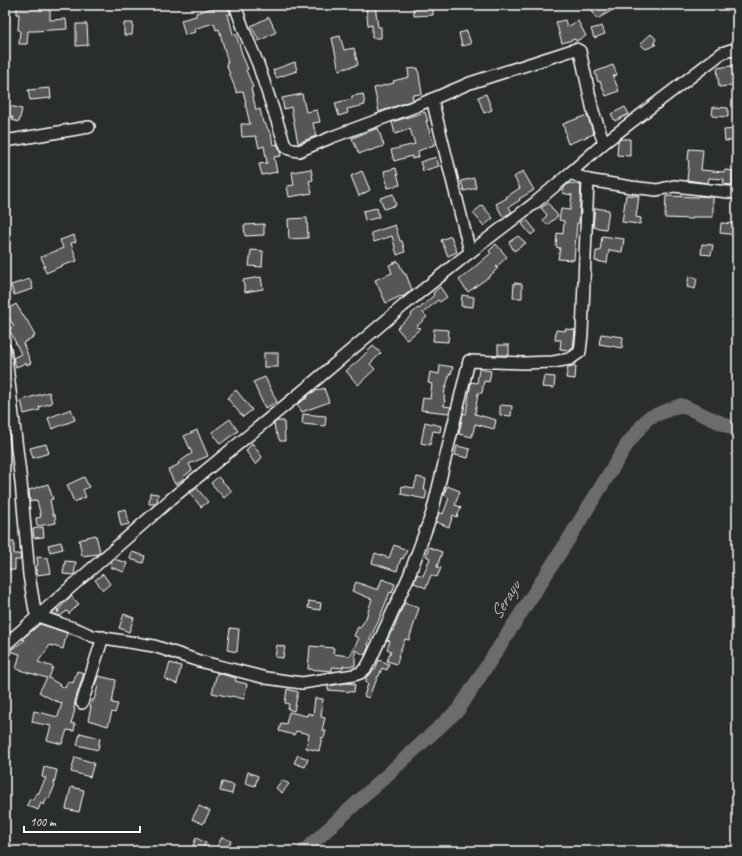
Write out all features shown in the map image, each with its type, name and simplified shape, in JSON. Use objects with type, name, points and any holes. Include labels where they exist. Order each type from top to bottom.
[{"type":"street","points":[[235,5],[244,33],[258,64],[287,148],[300,151],[332,137],[432,100],[470,83],[576,49],[580,52],[593,111],[604,144]]},
{"type":"street","points":[[5,645],[171,499],[310,385],[403,306],[470,252],[536,202],[604,144],[722,53],[729,50],[737,52]]},
{"type":"street","points":[[432,100],[470,252]]},
{"type":"street","points":[[5,142],[89,127]]},
{"type":"street","points":[[570,173],[588,180],[631,187],[657,190],[674,186],[737,193]]},
{"type":"street","points":[[5,349],[21,482],[29,575],[35,611],[38,616],[92,636],[154,646],[266,678],[302,683],[354,675],[360,673],[366,668],[384,632],[408,576],[432,513],[469,361],[524,363],[553,362],[570,359],[580,352],[588,180]]},
{"type":"street","points":[[82,703],[102,638]]},
{"type":"building","points":[[17,5],[50,5],[50,20],[66,19],[67,29],[28,31],[27,44],[19,44],[20,30],[18,30],[19,14],[17,14]]},
{"type":"building","points":[[221,5],[228,5],[231,14],[228,14],[233,34],[236,34],[248,69],[246,70],[253,87],[251,88],[256,110],[260,109],[263,123],[265,123],[271,133],[273,145],[277,144],[280,150],[281,156],[274,157],[277,172],[262,175],[259,164],[267,163],[264,146],[259,148],[256,136],[242,137],[241,124],[250,124],[246,103],[243,91],[237,93],[231,78],[226,63],[228,63],[219,29],[216,30],[214,23],[194,29],[195,32],[185,35],[181,20],[196,16],[196,13]]},
{"type":"building","points":[[366,5],[375,5],[378,27],[381,27],[381,38],[372,38],[372,25],[368,26]]},
{"type":"building","points":[[413,5],[433,5],[433,15],[414,16]]},
{"type":"building","points":[[602,5],[607,5],[611,11],[597,19],[592,11]]},
{"type":"building","points":[[269,17],[276,32],[259,41],[251,26]]},
{"type":"building","points":[[565,20],[567,27],[578,21],[586,36],[576,41],[575,39],[562,43],[556,22]]},
{"type":"building","points":[[124,23],[133,23],[132,35],[124,35]]},
{"type":"building","points":[[76,24],[87,24],[88,45],[76,46]]},
{"type":"building","points":[[602,26],[605,34],[594,38],[591,29]]},
{"type":"building","points":[[467,31],[471,44],[462,46],[459,33]]},
{"type":"building","points":[[651,34],[656,39],[654,43],[656,45],[646,49],[640,44]]},
{"type":"building","points":[[340,36],[344,50],[354,48],[358,65],[339,70],[332,38]]},
{"type":"building","points":[[295,62],[297,71],[276,78],[273,70]]},
{"type":"building","points":[[613,65],[617,75],[613,76],[619,91],[606,96],[600,81],[598,82],[595,72]]},
{"type":"building","points":[[737,65],[737,85],[719,87],[717,68]]},
{"type":"building","points":[[418,68],[422,94],[412,95],[413,100],[379,112],[374,88],[394,83],[393,81],[409,77],[408,69]]},
{"type":"building","points":[[50,88],[51,98],[30,100],[28,90]]},
{"type":"building","points":[[302,94],[306,112],[317,110],[320,122],[313,123],[316,136],[298,143],[291,107],[284,109],[282,98]]},
{"type":"building","points":[[363,94],[365,105],[347,109],[348,113],[339,116],[335,103],[352,99],[352,96]]},
{"type":"building","points":[[486,94],[492,110],[484,113],[478,97]]},
{"type":"building","points":[[10,106],[22,109],[19,122],[12,120],[13,117],[8,116]]},
{"type":"building","points":[[625,107],[629,114],[615,121],[611,114]]},
{"type":"building","points":[[713,107],[728,108],[728,117],[712,116]]},
{"type":"building","points":[[425,112],[428,121],[426,121],[434,145],[418,151],[419,157],[412,159],[412,156],[394,161],[391,150],[415,144],[410,129],[395,134],[392,122]]},
{"type":"building","points":[[587,115],[594,134],[568,144],[563,124]]},
{"type":"building","points":[[378,128],[384,146],[359,154],[352,138]]},
{"type":"building","points":[[737,129],[737,140],[725,141],[724,130]]},
{"type":"building","points":[[621,139],[630,139],[630,156],[617,155],[618,141]]},
{"type":"building","points":[[689,149],[703,150],[701,170],[724,172],[725,170],[733,171],[732,185],[723,184],[724,179],[709,178],[708,183],[687,180]]},
{"type":"building","points":[[436,157],[439,166],[423,171],[420,162]]},
{"type":"building","points":[[396,168],[400,185],[388,188],[384,171]]},
{"type":"building","points":[[311,169],[313,180],[309,181],[312,193],[289,197],[287,186],[294,185],[292,172]]},
{"type":"building","points":[[362,171],[370,190],[359,196],[351,176]]},
{"type":"building","points":[[523,171],[534,190],[509,207],[512,212],[503,217],[496,204],[520,188],[514,177]]},
{"type":"building","points":[[474,178],[476,188],[464,191],[461,181]]},
{"type":"building","points":[[570,183],[581,185],[579,223],[577,223],[574,260],[558,259],[560,248],[556,247],[557,233],[563,234],[564,221],[559,220],[561,209],[570,210],[572,195],[562,193],[565,186]]},
{"type":"building","points":[[393,194],[396,205],[384,209],[380,198]]},
{"type":"building","points":[[626,195],[639,196],[636,217],[641,218],[640,224],[622,222]]},
{"type":"building","points":[[666,196],[713,197],[713,217],[693,217],[693,219],[665,218]]},
{"type":"building","points":[[548,203],[558,216],[547,225],[543,220],[547,215],[541,208]]},
{"type":"building","points":[[482,205],[493,218],[484,226],[473,213]]},
{"type":"building","points":[[377,208],[379,217],[365,221],[363,211]]},
{"type":"building","points":[[595,208],[609,210],[606,229],[593,227]]},
{"type":"building","points":[[307,218],[308,238],[289,239],[288,219]]},
{"type":"building","points":[[527,220],[536,231],[531,235],[522,224]]},
{"type":"building","points":[[721,223],[737,224],[737,235],[720,233]]},
{"type":"building","points":[[264,224],[264,235],[245,236],[244,225]]},
{"type":"building","points":[[395,225],[405,252],[397,255],[392,236],[374,242],[371,233]]},
{"type":"building","points":[[74,235],[76,242],[71,243],[77,261],[46,273],[41,257],[63,248],[60,240]]},
{"type":"building","points":[[451,236],[457,252],[448,256],[441,240]]},
{"type":"building","points":[[518,236],[526,243],[514,251],[509,242]]},
{"type":"building","points":[[602,236],[624,239],[622,252],[609,250],[607,263],[595,261],[596,251],[600,251]]},
{"type":"building","points":[[496,244],[507,257],[496,267],[498,268],[490,276],[468,292],[459,280],[491,253],[489,251]]},
{"type":"building","points":[[702,244],[713,245],[711,255],[701,254]]},
{"type":"building","points":[[251,250],[263,251],[262,267],[249,266]]},
{"type":"building","points":[[398,261],[404,274],[406,274],[412,290],[402,297],[401,296],[386,303],[375,280],[392,273],[389,265]]},
{"type":"building","points":[[689,276],[697,278],[695,289],[687,287]]},
{"type":"building","points":[[261,277],[263,289],[245,292],[243,280]]},
{"type":"building","points":[[30,279],[33,289],[14,295],[11,285]]},
{"type":"building","points":[[514,283],[522,284],[522,298],[513,298]]},
{"type":"building","points":[[440,287],[447,297],[440,302],[438,300],[423,313],[427,317],[416,327],[421,328],[407,340],[397,328],[434,295],[433,293]]},
{"type":"building","points":[[462,295],[474,297],[473,307],[461,306]]},
{"type":"building","points":[[16,304],[27,320],[35,336],[23,343],[31,363],[27,365],[26,363],[16,367],[13,358],[21,354],[9,329],[14,326],[5,311]]},
{"type":"building","points":[[434,329],[449,330],[448,342],[433,341]]},
{"type":"building","points":[[565,329],[575,330],[573,348],[570,350],[560,349],[561,340],[555,340],[556,330],[565,331]]},
{"type":"building","points":[[601,334],[623,337],[622,348],[599,344]]},
{"type":"building","points":[[498,345],[509,345],[509,355],[498,355]]},
{"type":"building","points":[[373,346],[381,353],[370,364],[375,369],[358,385],[346,371]]},
{"type":"building","points":[[264,353],[278,353],[278,367],[264,367]]},
{"type":"building","points":[[440,365],[453,367],[445,387],[444,406],[451,407],[449,413],[421,410],[423,398],[430,399],[432,384],[428,383],[430,372],[439,374]]},
{"type":"building","points":[[576,366],[575,379],[566,378],[568,367]]},
{"type":"building","points":[[479,369],[491,371],[489,382],[484,381],[482,393],[478,393],[475,414],[496,420],[494,429],[475,424],[472,437],[459,434],[463,413],[466,414],[471,382],[477,383]]},
{"type":"building","points":[[544,376],[555,377],[554,388],[542,387]]},
{"type":"building","points":[[265,377],[277,402],[265,408],[253,382]]},
{"type":"building","points":[[324,388],[329,402],[302,412],[297,404],[307,398],[306,397],[311,393]]},
{"type":"building","points":[[236,390],[252,410],[243,417],[227,398]]},
{"type":"building","points":[[49,392],[52,403],[39,407],[40,410],[24,414],[21,400]]},
{"type":"building","points":[[500,405],[512,406],[511,416],[500,415]]},
{"type":"building","points":[[71,409],[75,420],[52,429],[48,418]]},
{"type":"building","points":[[303,414],[326,416],[325,426],[302,424]]},
{"type":"building","points":[[230,419],[238,431],[220,444],[212,432]]},
{"type":"building","points":[[277,421],[284,421],[285,441],[280,441],[275,430],[274,423]]},
{"type":"building","points":[[425,422],[441,426],[440,432],[433,431],[430,445],[421,443]]},
{"type":"building","points":[[197,430],[208,456],[189,464],[192,470],[183,477],[184,479],[175,484],[168,470],[179,464],[178,463],[192,453],[184,436]]},
{"type":"building","points":[[252,443],[262,457],[256,465],[246,451]]},
{"type":"building","points":[[46,444],[49,453],[33,458],[30,448]]},
{"type":"building","points":[[457,446],[470,449],[468,458],[455,455]]},
{"type":"building","points":[[84,477],[89,487],[83,490],[86,497],[74,502],[67,485]]},
{"type":"building","points":[[218,477],[232,491],[224,498],[211,483]]},
{"type":"building","points":[[417,477],[426,479],[424,490],[427,491],[425,499],[401,494],[402,486],[414,488]]},
{"type":"building","points":[[48,484],[53,499],[50,500],[56,523],[37,526],[36,518],[41,517],[37,500],[30,502],[29,490]]},
{"type":"building","points":[[447,486],[460,491],[455,505],[461,507],[457,517],[453,515],[449,527],[436,522],[439,512],[443,514],[449,498],[444,495]]},
{"type":"building","points":[[197,488],[208,502],[201,507],[190,493]]},
{"type":"building","points":[[150,493],[158,494],[157,502],[154,504],[149,504]]},
{"type":"building","points":[[126,509],[129,524],[121,526],[118,511]]},
{"type":"building","points":[[43,527],[44,537],[34,538],[33,529]]},
{"type":"building","points":[[96,535],[100,552],[98,554],[82,556],[79,540]]},
{"type":"building","points":[[5,542],[14,542],[14,554],[20,554],[21,560],[15,560],[15,570],[8,570],[8,557],[5,557]]},
{"type":"building","points":[[61,542],[63,549],[50,552],[48,545]]},
{"type":"building","points":[[394,545],[407,550],[403,559],[401,558],[397,571],[372,563],[375,553],[389,558]]},
{"type":"building","points":[[429,547],[442,552],[437,567],[441,568],[437,577],[431,575],[426,588],[414,583],[417,574],[423,576],[430,558],[426,556]]},
{"type":"building","points":[[132,552],[145,556],[143,563],[130,559]]},
{"type":"building","points":[[37,557],[48,558],[51,573],[37,575]]},
{"type":"building","points":[[114,559],[127,563],[124,572],[110,567],[112,560]]},
{"type":"building","points":[[65,561],[76,562],[74,575],[63,574]]},
{"type":"building","points":[[103,574],[110,584],[103,590],[95,580]]},
{"type":"building","points":[[382,579],[395,584],[372,634],[365,655],[355,650],[355,666],[343,666],[343,668],[332,667],[332,671],[308,669],[310,646],[334,648],[333,654],[350,656],[359,638],[354,636],[358,627],[360,628],[366,618],[372,599],[352,591],[356,582],[378,590]]},
{"type":"building","points":[[71,596],[79,604],[69,614],[67,611],[60,616],[52,613],[57,608],[58,613],[59,609]]},
{"type":"building","points":[[309,601],[321,603],[320,610],[308,608]]},
{"type":"building","points":[[404,603],[419,608],[409,640],[405,639],[398,656],[397,664],[387,661],[391,651],[387,649],[390,641],[387,640],[392,630],[393,631]]},
{"type":"building","points":[[124,614],[134,618],[129,632],[119,628]]},
{"type":"building","points":[[40,624],[67,633],[63,649],[50,645],[38,662],[53,667],[49,678],[65,688],[68,681],[73,683],[77,671],[84,673],[75,701],[75,710],[71,723],[75,724],[74,731],[67,730],[62,744],[47,740],[51,726],[32,722],[34,711],[58,717],[62,703],[39,692],[47,678],[16,669],[20,654],[9,651],[25,640],[22,639]]},
{"type":"building","points":[[230,628],[239,629],[237,652],[227,650]]},
{"type":"building","points":[[277,645],[285,647],[283,658],[275,657]]},
{"type":"building","points":[[379,660],[389,664],[387,670],[382,668],[369,698],[364,696],[368,684],[366,683],[366,677],[368,675],[369,676],[373,670],[375,670]]},
{"type":"building","points":[[170,663],[181,666],[177,684],[165,679]]},
{"type":"building","points":[[217,673],[236,678],[235,681],[247,684],[244,699],[212,693]]},
{"type":"building","points":[[98,676],[116,680],[112,703],[118,704],[115,713],[112,712],[108,726],[88,720],[92,700],[94,700],[98,686],[95,685]]},
{"type":"building","points":[[346,683],[355,684],[354,692],[328,690],[328,686]]},
{"type":"building","points":[[287,689],[298,692],[294,711],[288,709],[289,704],[285,703]]},
{"type":"building","points":[[315,698],[323,699],[321,717],[325,718],[322,730],[326,731],[324,738],[322,737],[319,751],[306,748],[309,734],[296,731],[294,735],[279,731],[281,723],[286,724],[289,712],[307,716],[308,713],[313,715]]},
{"type":"building","points":[[80,733],[100,738],[98,750],[77,745]]},
{"type":"building","points":[[298,755],[308,759],[305,767],[294,763]]},
{"type":"building","points":[[75,757],[94,763],[90,777],[71,772]]},
{"type":"building","points":[[44,767],[57,770],[55,785],[49,799],[47,798],[44,805],[41,803],[38,810],[27,805],[30,799],[33,800],[36,793],[38,794],[46,778],[42,777]]},
{"type":"building","points":[[248,772],[258,776],[255,786],[245,783]]},
{"type":"building","points":[[282,780],[289,784],[282,793],[276,788]]},
{"type":"building","points":[[222,782],[234,785],[232,794],[220,791]]},
{"type":"building","points":[[71,787],[84,790],[79,812],[66,809]]},
{"type":"building","points":[[199,806],[210,811],[203,824],[192,819]]},
{"type":"building","points":[[222,837],[231,841],[226,851],[215,851]]},
{"type":"building","points":[[196,838],[206,843],[202,851],[191,851]]},
{"type":"waterway","name":"Serayu","points":[[304,851],[459,709],[565,545],[628,443],[648,418],[681,405],[737,430]]}]
